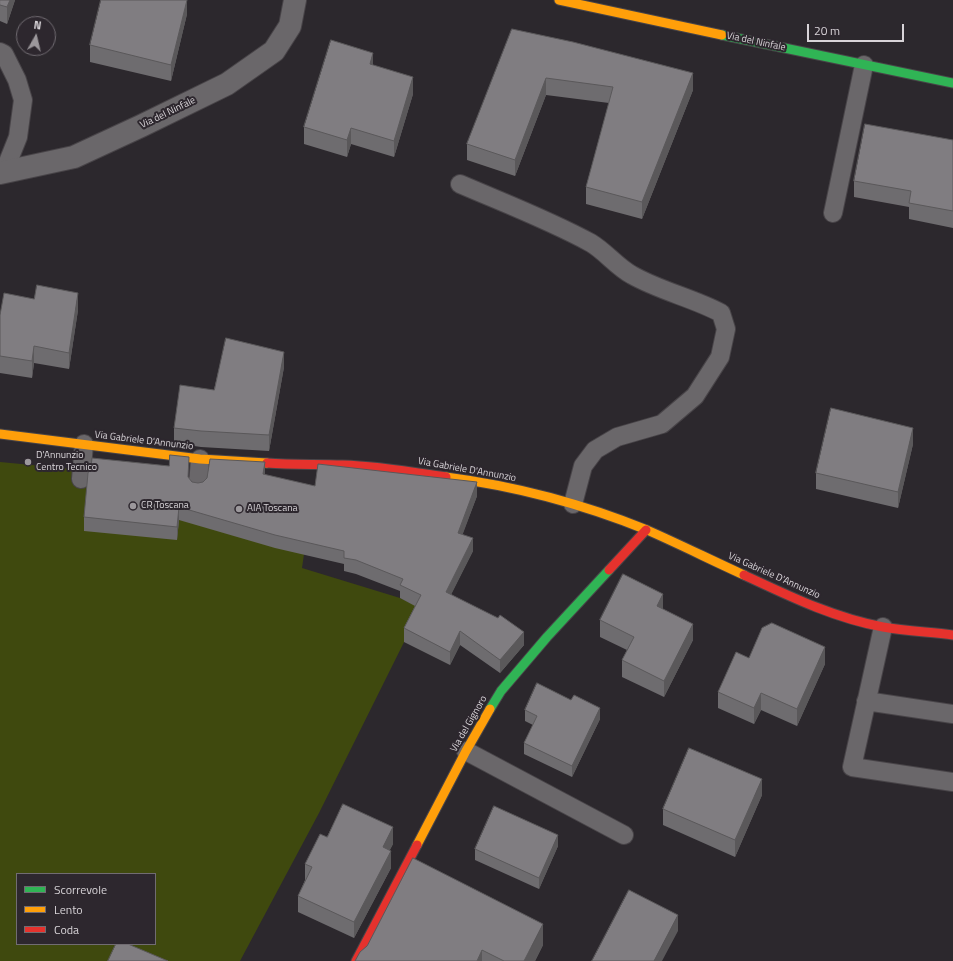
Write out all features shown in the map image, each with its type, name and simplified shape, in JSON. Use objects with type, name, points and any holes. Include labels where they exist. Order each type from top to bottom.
[{"type":"street","name":"Via del Ninfale","points":[[2,172],[74,156],[227,84],[274,51],[290,26],[294,0]]},
{"type":"street","name":"Via del Ninfale","points":[[559,0],[864,65],[953,82]]},
{"type":"street","name":"Via Gabriele D'Annunzio","points":[[0,434],[200,459],[294,465],[344,465],[407,471],[484,482],[573,504],[646,530],[816,608],[852,620],[883,627],[953,635]]},
{"type":"street","name":"Via del Gignoro","points":[[356,961],[466,751],[501,691],[547,637],[646,530]]},
{"type":"lane","points":[[0,52],[4,54],[17,80],[23,100],[18,137],[2,172]]},
{"type":"lane","points":[[833,214],[864,65]]},
{"type":"lane","points":[[460,184],[541,219],[592,244],[631,275],[681,297],[705,304],[722,313],[726,330],[720,357],[695,396],[662,424],[617,437],[595,450],[583,466],[573,504]]},
{"type":"lane","points":[[81,479],[84,444]]},
{"type":"lane","points":[[198,486],[200,459]]},
{"type":"lane","points":[[883,627],[852,767],[953,782]]},
{"type":"lane","points":[[866,700],[953,714]]},
{"type":"lane","points":[[466,751],[624,834]]},
{"type":"green space","points":[[0,462],[74,469],[304,554],[302,568],[400,598],[421,608],[319,813],[240,961],[0,961]]},
{"type":"building","points":[[0,0],[10,0],[7,7],[0,5]]},
{"type":"building","points":[[101,0],[187,0],[171,65],[90,45]]},
{"type":"building","points":[[512,29],[573,42],[693,73],[642,202],[586,187],[613,87],[546,78],[515,160],[467,144]]},
{"type":"building","points":[[331,40],[373,53],[370,64],[413,77],[394,141],[351,128],[347,140],[304,127]]},
{"type":"building","points":[[865,124],[953,140],[953,211],[909,203],[911,191],[854,181]]},
{"type":"building","points":[[37,285],[78,293],[69,353],[34,346],[32,361],[0,356],[0,315],[4,293],[34,299]]},
{"type":"building","points":[[226,338],[284,352],[269,435],[174,428],[180,385],[214,390]]},
{"type":"building","points":[[831,408],[913,428],[898,492],[816,473]]},
{"type":"building","points":[[170,455],[189,457],[188,477],[192,482],[198,483],[203,482],[207,478],[210,459],[265,462],[263,474],[315,486],[318,464],[477,482],[458,533],[473,538],[446,592],[498,618],[500,615],[524,632],[500,660],[460,631],[450,652],[404,628],[421,595],[400,585],[403,579],[356,560],[344,558],[344,551],[275,535],[179,507],[177,527],[84,517],[88,473],[91,467],[92,458],[169,466]]},
{"type":"building","points":[[623,574],[663,594],[657,606],[693,624],[664,681],[622,660],[634,637],[600,620]]},
{"type":"building","points":[[772,623],[825,647],[797,709],[761,693],[754,708],[718,692],[736,652],[749,658],[762,628]]},
{"type":"building","points":[[537,683],[571,700],[574,695],[600,708],[572,766],[524,743],[537,716],[525,710]]},
{"type":"building","points":[[689,748],[762,779],[735,840],[663,809]]},
{"type":"building","points":[[343,804],[393,827],[383,847],[391,851],[354,922],[298,896],[312,867],[305,864],[320,834],[327,837]]},
{"type":"building","points":[[494,806],[558,835],[539,878],[475,849]]},
{"type":"building","points":[[413,858],[543,924],[524,961],[504,961],[482,950],[477,961],[355,961],[360,952],[367,946]]},
{"type":"building","points":[[629,890],[678,915],[654,961],[592,961]]},
{"type":"building","points":[[116,945],[130,945],[168,961],[108,961]]},
{"type":"traffic: fast","points":[[722,35],[953,83]]},
{"type":"traffic: fast","points":[[490,709],[501,691],[547,637],[609,570]]},
{"type":"traffic: slow","points":[[559,0],[722,35]]},
{"type":"traffic: slow","points":[[0,434],[200,459],[267,463]]},
{"type":"traffic: slow","points":[[446,477],[498,485],[548,497],[598,512],[647,530],[744,575]]},
{"type":"traffic: slow","points":[[417,845],[466,751],[490,709]]},
{"type":"traffic: jam","points":[[267,463],[369,467],[446,477]]},
{"type":"traffic: jam","points":[[609,570],[646,530]]},
{"type":"traffic: jam","points":[[744,575],[812,606],[847,618],[900,630],[953,635]]},
{"type":"traffic: jam","points":[[356,961],[417,845]]},
{"type":"place","name":"D'Annunzio Centro Tecnico","points":[[28,462]]},
{"type":"place","name":"CR Toscana","points":[[133,506]]},
{"type":"place","name":"AIA Toscana","points":[[239,509]]}]
